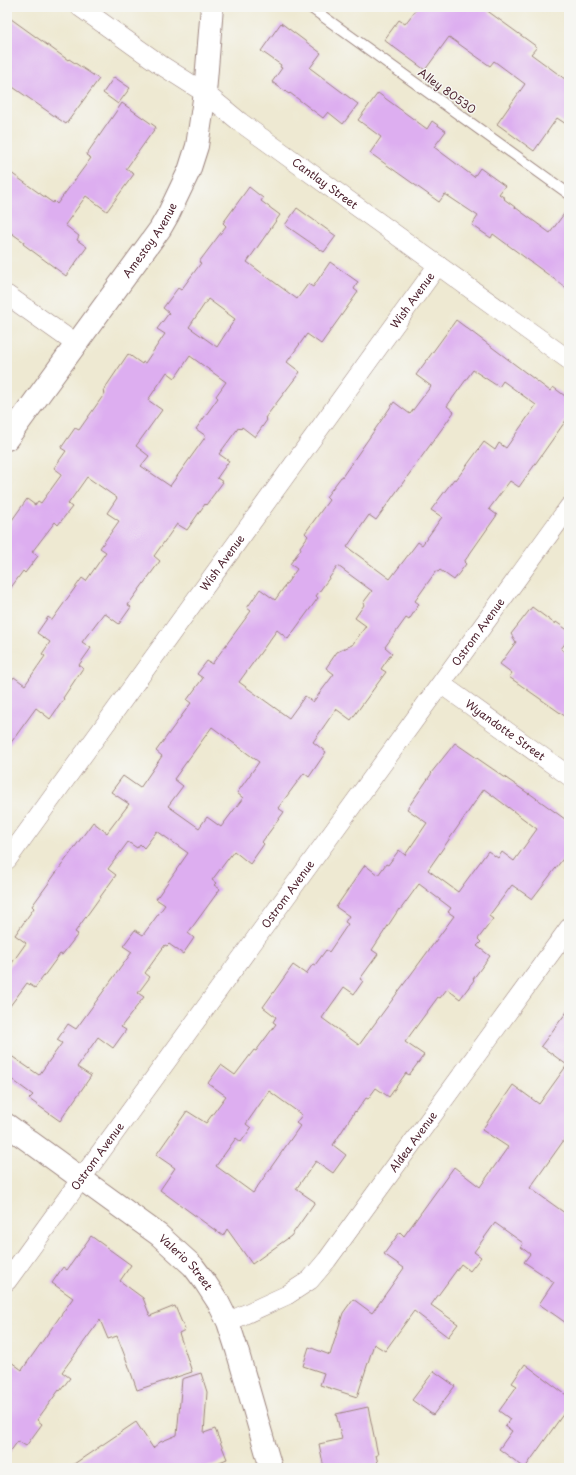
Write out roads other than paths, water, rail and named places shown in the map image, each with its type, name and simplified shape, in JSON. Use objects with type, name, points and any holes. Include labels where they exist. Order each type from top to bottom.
[{"type":"street","name":"Cantlay Street","points":[[80,7],[160,65],[205,94],[240,122],[569,360]]},
{"type":"street","name":"Amestoy Avenue","points":[[7,439],[168,215],[189,171],[197,146],[205,94],[212,7]]},
{"type":"street","name":"Wish Avenue","points":[[7,860],[438,265]]},
{"type":"street","points":[[7,295],[76,344]]},
{"type":"street","name":"Ostrom Avenue","points":[[7,1281],[569,506]]},
{"type":"street","name":"Wyandotte Street","points":[[441,684],[569,776]]},
{"type":"street","name":"Aldea Avenue","points":[[228,1322],[287,1296],[310,1280],[328,1260],[569,928]]},
{"type":"street","name":"Valerio Street","points":[[7,1125],[160,1235],[193,1266],[218,1302],[228,1322],[271,1468]]},
{"type":"lane","name":"Alley 80530","points":[[310,7],[569,194]]}]
